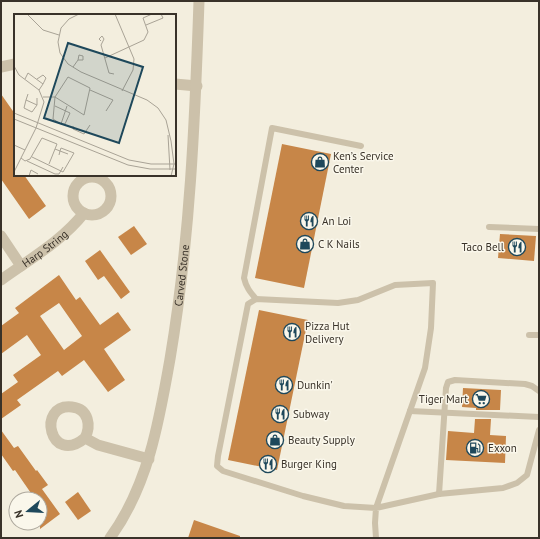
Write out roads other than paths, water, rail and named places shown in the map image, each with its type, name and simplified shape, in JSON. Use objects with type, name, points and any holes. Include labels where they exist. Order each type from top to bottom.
[{"type":"street","name":"Carved Stone","points":[[110,538],[134,498],[149,459],[164,396],[182,281],[196,86],[199,1]]},
{"type":"street","points":[[1,67],[14,64]]},
{"type":"street","points":[[176,84],[196,86]]},
{"type":"street","name":"Harp String","points":[[1,280],[60,238],[73,227],[84,213]]},
{"type":"street","points":[[1,236],[21,266]]},
{"type":"street","points":[[85,438],[98,445],[149,459]]},
{"type":"lane","points":[[256,299],[249,292],[244,278],[272,128],[361,146]]},
{"type":"lane","points":[[489,227],[539,229]]},
{"type":"lane","points":[[376,538],[376,508],[382,486],[428,357],[433,283],[395,285],[358,300],[338,303],[256,299],[248,304],[218,456],[218,466],[223,471],[303,496],[344,506],[376,508],[439,494],[503,488],[517,483],[527,475],[539,430]]},
{"type":"lane","points":[[529,335],[539,335]]},
{"type":"lane","points":[[439,494],[446,388],[448,382],[455,380],[525,384],[532,386],[539,391]]},
{"type":"lane","points":[[410,411],[539,417]]},
{"type":"place","name":"Ken’s Service Center","points":[[320,162]]},
{"type":"place","name":"An Loi","points":[[309,221]]},
{"type":"place","name":"C K Nails","points":[[305,244]]},
{"type":"place","name":"Taco Bell","points":[[517,247]]},
{"type":"place","name":"Pizza Hut Delivery","points":[[292,332]]},
{"type":"place","name":"Dunkin'","points":[[284,385]]},
{"type":"place","name":"Tiger Mart","points":[[481,399]]},
{"type":"place","name":"Subway","points":[[280,414]]},
{"type":"place","name":"Beauty Supply","points":[[275,440]]},
{"type":"place","name":"Exxon","points":[[475,448]]},
{"type":"place","name":"Burger King","points":[[268,464]]}]
